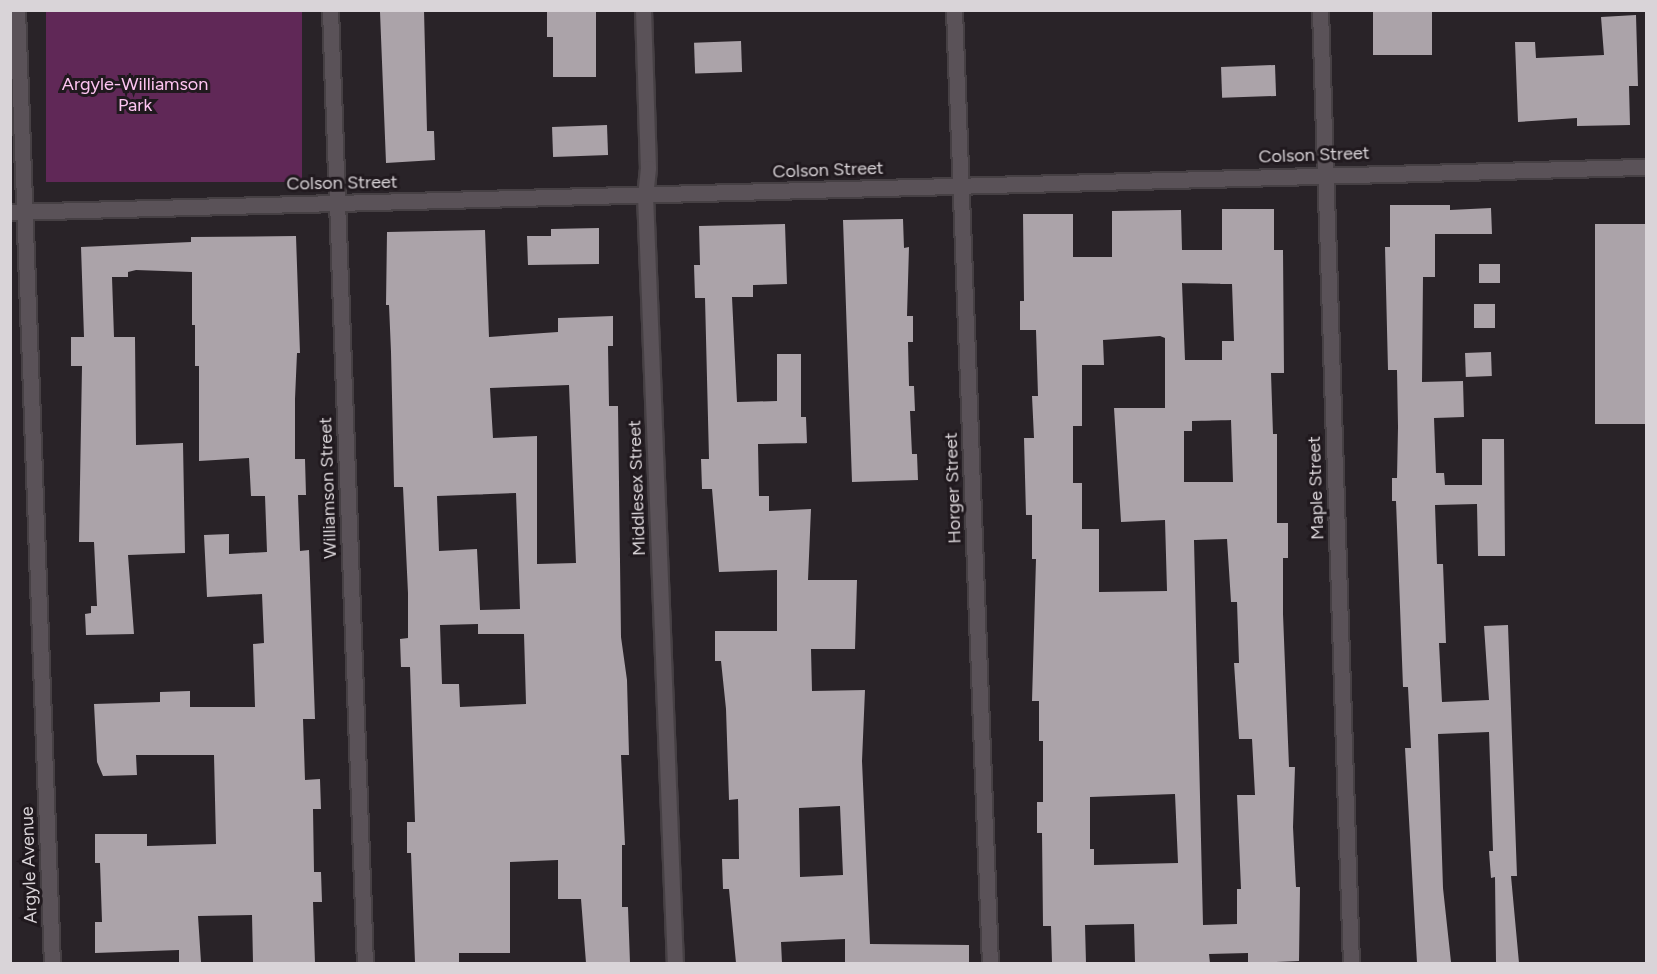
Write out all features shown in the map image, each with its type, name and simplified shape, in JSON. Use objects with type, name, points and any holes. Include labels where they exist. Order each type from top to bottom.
[{"type":"street","name":"Argyle Avenue","points":[[17,10],[18,212],[52,963]]},
{"type":"street","name":"Williamson Street","points":[[330,10],[364,963]]},
{"type":"street","name":"Middlesex Street","points":[[643,10],[648,168],[645,195],[675,963]]},
{"type":"street","name":"Horger Street","points":[[954,10],[990,963]]},
{"type":"street","name":"Maple Street","points":[[1320,10],[1351,963]]},
{"type":"street","name":"Colson Street","points":[[18,212],[1325,174],[1647,167]]},
{"type":"green space","name":"Argyle-Williamson Park","points":[[46,11],[302,11],[302,182],[46,182]]},
{"type":"building","points":[[424,10],[427,131],[434,131],[435,160],[386,163],[380,12]]},
{"type":"building","points":[[547,10],[596,10],[596,77],[553,77],[553,37],[547,37]]},
{"type":"building","points":[[1373,10],[1432,10],[1432,55],[1373,55]]},
{"type":"building","points":[[1636,15],[1638,86],[1629,86],[1630,125],[1577,126],[1577,118],[1518,122],[1515,42],[1535,42],[1536,58],[1604,55],[1601,17]]},
{"type":"building","points":[[741,41],[742,72],[695,74],[694,43]]},
{"type":"building","points":[[1275,65],[1276,96],[1222,98],[1221,67]]},
{"type":"building","points":[[607,125],[608,155],[553,157],[552,127]]},
{"type":"building","points":[[1390,205],[1450,205],[1450,210],[1491,208],[1492,234],[1435,234],[1435,277],[1423,277],[1422,382],[1463,381],[1464,417],[1434,418],[1436,473],[1444,473],[1445,485],[1482,485],[1482,439],[1504,439],[1505,556],[1478,556],[1477,504],[1435,505],[1437,564],[1443,564],[1446,643],[1439,643],[1442,702],[1489,700],[1484,626],[1508,625],[1517,876],[1511,876],[1519,963],[1496,963],[1495,877],[1491,878],[1489,851],[1493,851],[1489,732],[1438,734],[1443,888],[1451,962],[1417,963],[1405,748],[1411,748],[1408,687],[1403,687],[1396,501],[1392,501],[1392,478],[1397,478],[1398,427],[1397,370],[1388,370],[1385,247],[1390,247]]},
{"type":"building","points":[[1222,209],[1274,209],[1274,250],[1283,250],[1284,373],[1271,373],[1273,434],[1277,434],[1277,523],[1288,523],[1288,558],[1283,558],[1283,614],[1289,767],[1295,767],[1293,827],[1296,887],[1300,887],[1299,961],[1248,963],[1248,953],[1209,954],[1210,963],[1135,963],[1134,924],[1085,925],[1086,963],[1052,963],[1051,926],[1043,926],[1042,833],[1037,833],[1037,802],[1043,802],[1043,741],[1039,741],[1039,701],[1032,701],[1036,559],[1032,559],[1032,515],[1026,515],[1024,438],[1034,438],[1032,396],[1038,396],[1036,330],[1020,330],[1020,301],[1024,301],[1023,214],[1073,214],[1073,257],[1112,257],[1112,211],[1181,210],[1182,250],[1222,250]],"holes":[[[1182,283],[1232,284],[1234,341],[1222,341],[1222,360],[1185,360]],[[1160,336],[1165,338],[1165,408],[1114,408],[1121,522],[1165,520],[1167,591],[1099,592],[1099,529],[1082,529],[1082,483],[1073,483],[1073,426],[1082,426],[1082,365],[1104,365],[1103,340]],[[1231,420],[1233,482],[1184,482],[1184,431],[1192,431],[1192,421]],[[1227,539],[1231,602],[1237,602],[1239,663],[1234,663],[1239,739],[1252,739],[1255,795],[1237,795],[1241,889],[1237,889],[1237,924],[1203,925],[1194,540]],[[1175,794],[1178,863],[1094,865],[1094,849],[1090,849],[1090,797]]]},
{"type":"building","points":[[903,219],[904,248],[909,247],[907,316],[913,316],[913,342],[908,342],[909,386],[914,386],[915,411],[910,411],[912,454],[917,454],[918,480],[852,482],[843,220]]},
{"type":"building","points":[[785,224],[787,284],[753,285],[753,297],[732,297],[737,402],[777,401],[777,354],[801,354],[801,417],[806,417],[807,443],[758,444],[759,496],[769,496],[769,511],[811,509],[808,580],[857,580],[855,649],[811,649],[812,691],[865,690],[862,761],[870,944],[969,945],[969,963],[845,963],[845,939],[781,942],[782,963],[736,963],[729,889],[723,889],[722,859],[739,859],[738,799],[729,800],[726,709],[721,661],[715,661],[715,631],[777,631],[777,570],[719,572],[712,489],[702,489],[701,459],[709,459],[705,298],[695,298],[694,265],[700,265],[699,226]],"holes":[[[840,806],[843,875],[800,877],[799,808]]]},
{"type":"building","points":[[1595,224],[1646,224],[1646,424],[1595,424]]},
{"type":"building","points":[[599,228],[599,264],[528,265],[527,236],[551,236],[551,229]]},
{"type":"building","points":[[485,230],[489,337],[558,332],[558,318],[613,316],[613,346],[608,346],[609,406],[618,406],[621,637],[627,680],[629,755],[621,755],[625,845],[622,845],[622,907],[628,907],[630,963],[586,963],[581,899],[558,899],[558,860],[510,862],[510,953],[459,953],[459,963],[415,963],[411,853],[407,853],[407,822],[415,822],[410,667],[401,667],[400,639],[408,638],[408,593],[403,487],[394,487],[389,305],[386,305],[387,232]],"holes":[[[569,385],[576,563],[537,564],[537,436],[493,438],[490,388]],[[516,493],[520,609],[480,610],[477,549],[439,551],[437,496]],[[478,624],[478,634],[524,634],[526,704],[460,707],[459,684],[442,684],[440,625]]]},
{"type":"building","points":[[296,236],[300,353],[297,353],[295,459],[305,459],[306,495],[298,495],[300,551],[309,550],[315,719],[303,719],[305,780],[320,779],[321,809],[313,809],[314,872],[321,872],[322,902],[313,902],[315,963],[253,963],[252,915],[198,916],[201,962],[179,962],[179,950],[95,953],[95,922],[102,922],[100,863],[95,863],[95,834],[147,834],[147,846],[216,844],[214,755],[136,755],[137,775],[103,776],[97,762],[94,704],[160,702],[160,692],[190,691],[190,707],[255,707],[253,644],[264,643],[262,594],[207,597],[204,535],[229,534],[229,554],[267,552],[265,496],[251,496],[249,458],[199,461],[199,366],[195,366],[192,272],[136,270],[128,272],[128,277],[112,277],[114,337],[135,337],[136,445],[183,443],[185,553],[128,555],[134,634],[86,635],[85,614],[91,613],[91,606],[97,606],[94,542],[79,542],[82,366],[71,366],[71,337],[84,337],[81,247],[191,242],[191,237]]},
{"type":"building","points":[[1479,264],[1500,264],[1500,283],[1479,283]]},
{"type":"building","points":[[1474,304],[1495,304],[1495,328],[1474,328]]},
{"type":"building","points":[[1491,352],[1492,376],[1466,377],[1465,353]]}]
